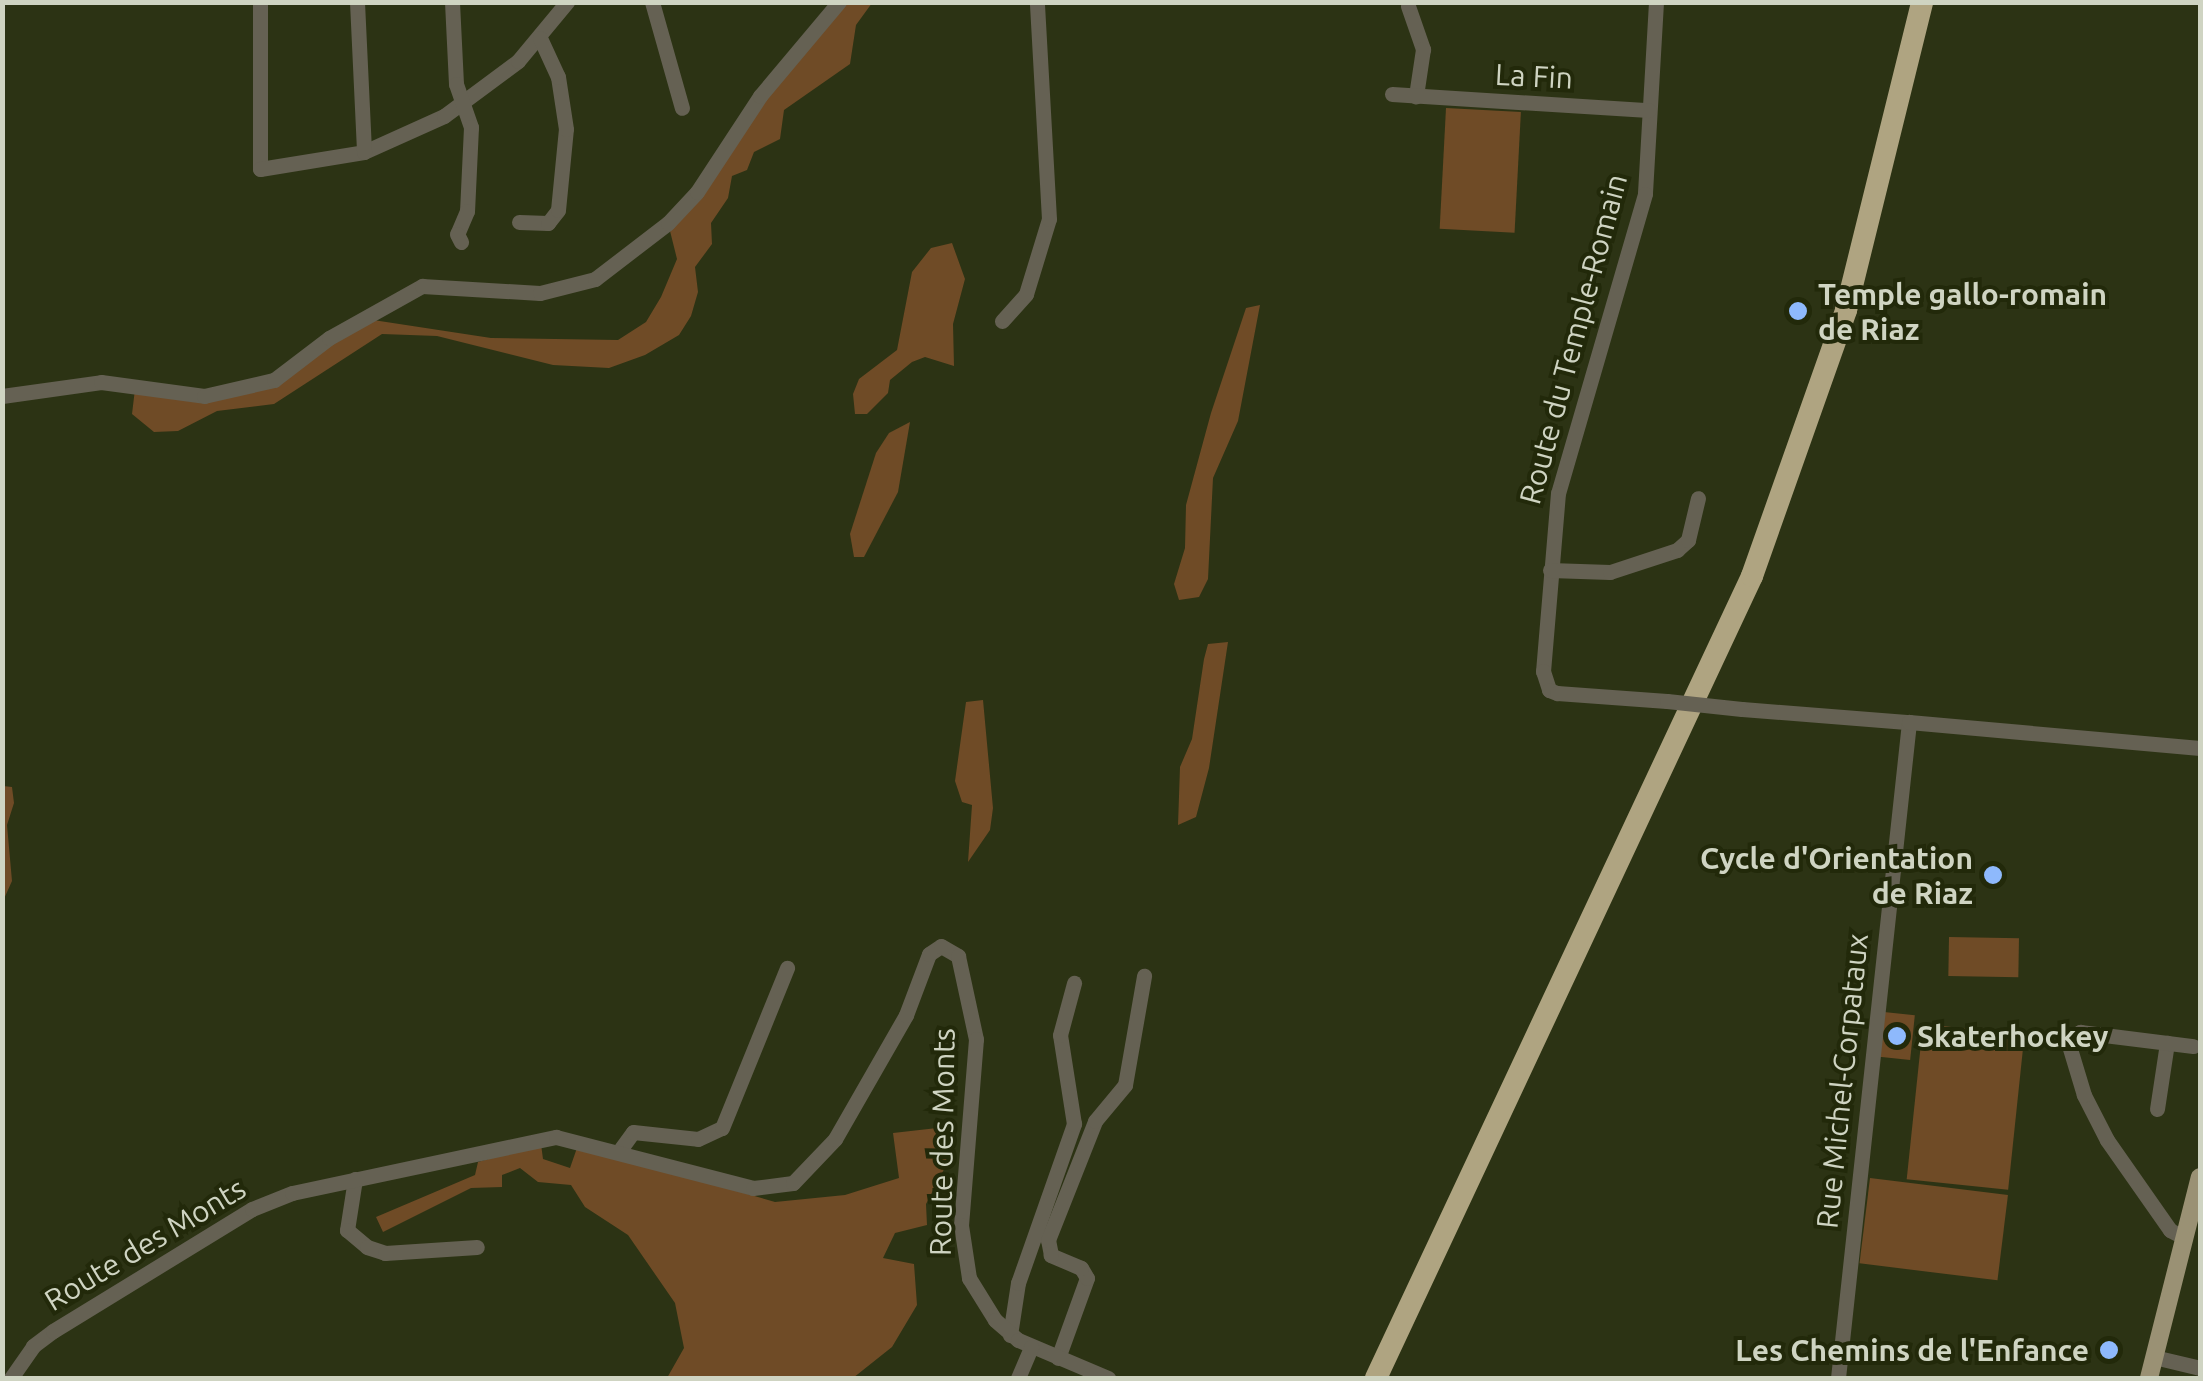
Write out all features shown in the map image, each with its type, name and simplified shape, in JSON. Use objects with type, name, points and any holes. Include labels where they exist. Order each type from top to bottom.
[{"type":"highway","points":[[1376,1378],[1752,576],[1852,293],[1922,2]]},
{"type":"highway","points":[[1392,1378],[1766,583],[1860,317],[1938,2]]},
{"type":"main road","points":[[2149,1378],[2200,1176]]},
{"type":"street","points":[[260,2],[260,168],[364,152],[463,105],[540,38],[568,2]]},
{"type":"street","points":[[357,2],[364,152]]},
{"type":"street","points":[[452,2],[463,105],[471,127],[467,212],[457,234],[461,242]]},
{"type":"street","points":[[652,2],[682,108]]},
{"type":"street","points":[[2,396],[100,382],[204,396],[274,380],[329,338],[422,286],[540,293],[595,279],[697,192],[760,96],[839,2]]},
{"type":"street","points":[[1002,320],[1026,294],[1049,219],[1037,2]]},
{"type":"street","name":"Route du Temple-Romain","points":[[1656,2],[1645,194],[1558,493],[1543,671],[1549,690],[1909,722]]},
{"type":"street","points":[[1408,6],[1423,49],[1416,96]]},
{"type":"street","points":[[519,222],[548,222],[558,210],[566,129],[558,78],[540,38]]},
{"type":"street","name":"La Fin","points":[[1392,94],[1649,110]]},
{"type":"street","points":[[1550,570],[1610,572],[1677,550],[1688,540],[1698,498]]},
{"type":"street","points":[[1909,722],[2200,748]]},
{"type":"street","name":"Rue Michel-Corpataux","points":[[1838,1378],[1909,722]]},
{"type":"street","name":"Route des Monts","points":[[12,1378],[33,1346],[53,1331],[252,1210],[355,1179],[547,1137],[620,1150],[753,1188],[779,1188],[802,1178],[826,1153],[898,1030],[930,954],[951,948],[963,972],[976,1053],[962,1208],[964,1261],[980,1301],[1010,1335],[1031,1348],[1108,1378]]},
{"type":"street","points":[[620,1150],[633,1132],[698,1139],[722,1128],[787,968]]},
{"type":"street","points":[[1058,1358],[1087,1278],[1080,1268],[1051,1256],[1048,1240],[1096,1121],[1125,1084],[1144,976]]},
{"type":"street","points":[[1010,1335],[1018,1283],[1074,1124],[1060,1054],[1074,983]]},
{"type":"street","points":[[2185,1238],[2170,1230],[2107,1140],[2068,1047],[2080,1032],[2194,1046]]},
{"type":"street","points":[[2157,1109],[2167,1042]]},
{"type":"street","points":[[355,1179],[347,1230],[366,1247],[385,1252],[478,1247]]},
{"type":"street","points":[[1018,1378],[1031,1348]]},
{"type":"street","points":[[2154,1357],[2200,1368]]},
{"type":"shaded area","points":[[839,3],[872,3],[856,25],[850,64],[784,110],[780,139],[754,152],[747,170],[732,176],[728,198],[711,223],[712,244],[695,267],[698,292],[691,316],[679,335],[645,355],[609,368],[553,365],[437,336],[382,334],[274,404],[217,411],[178,431],[154,432],[132,414],[135,389],[204,396],[274,380],[360,318],[491,338],[618,340],[646,322],[661,297],[677,259],[668,223]]},
{"type":"shaded area","points":[[1446,108],[1521,112],[1515,233],[1440,229]]},
{"type":"shaded area","points":[[952,243],[965,279],[953,324],[954,366],[925,357],[912,362],[890,380],[888,393],[867,414],[855,414],[853,394],[859,379],[897,350],[912,272],[931,248]]},
{"type":"shaded area","points":[[1260,305],[1238,421],[1213,478],[1208,579],[1199,597],[1179,600],[1174,584],[1185,548],[1186,505],[1211,413],[1246,308]]},
{"type":"shaded area","points":[[910,422],[898,492],[864,557],[854,557],[850,534],[876,453],[889,433]]},
{"type":"shaded area","points":[[1228,642],[1209,768],[1196,817],[1178,825],[1180,767],[1192,739],[1208,644]]},
{"type":"shaded area","points":[[983,700],[993,808],[990,830],[968,862],[972,805],[962,802],[955,781],[966,702]]},
{"type":"shaded area","points":[[3,786],[12,787],[14,803],[7,825],[12,881],[3,901]]},
{"type":"shaded area","points":[[1949,937],[2019,938],[2018,977],[1948,976]]},
{"type":"shaded area","name":"Skaterhockey","points":[[1884,1012],[1915,1015],[1910,1060],[1879,1057]]},
{"type":"shaded area","points":[[1923,1024],[2024,1035],[2008,1190],[1907,1179]]},
{"type":"shaded area","points":[[946,1127],[954,1150],[926,1204],[927,1225],[895,1233],[883,1258],[914,1264],[917,1305],[892,1347],[853,1378],[667,1378],[684,1348],[675,1303],[628,1235],[585,1207],[571,1185],[538,1182],[520,1168],[502,1175],[502,1187],[471,1188],[383,1232],[376,1217],[475,1175],[478,1162],[541,1144],[543,1159],[570,1168],[578,1145],[775,1202],[845,1195],[899,1178],[893,1133]]},
{"type":"shaded area","points":[[1870,1178],[2008,1195],[1997,1280],[1860,1263]]},
{"type":"place","name":"Temple gallo-romain de Riaz","points":[[1798,311]]},
{"type":"place","name":"Cycle d'Orientation de Riaz","points":[[1993,875]]},
{"type":"place","name":"Skaterhockey","points":[[1897,1036]]},
{"type":"place","name":"Les Chemins de l'Enfance","points":[[2109,1350]]}]
